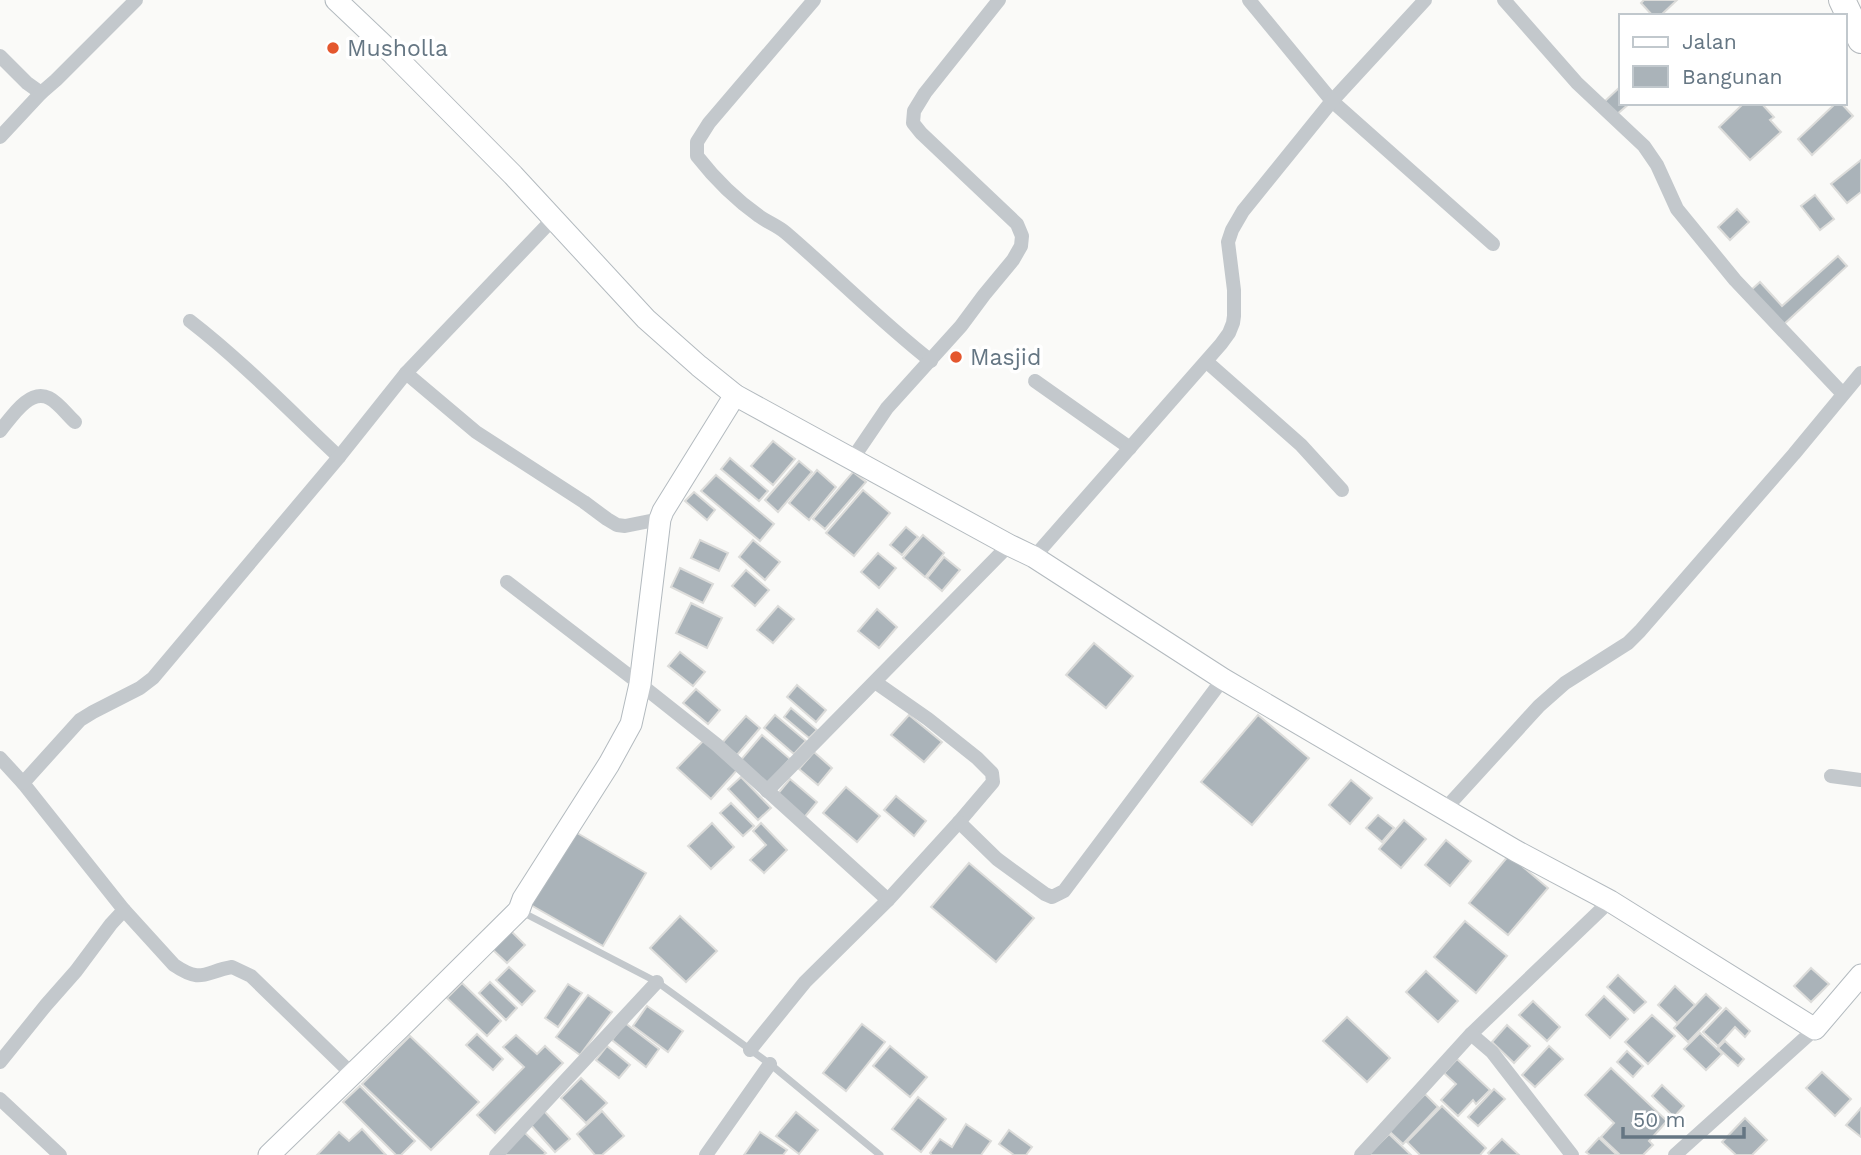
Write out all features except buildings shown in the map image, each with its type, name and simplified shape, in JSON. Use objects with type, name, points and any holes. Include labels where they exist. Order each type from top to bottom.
[{"type":"street","points":[[0,137],[136,0]]},
{"type":"street","points":[[814,0],[709,123],[697,142],[696,156],[714,178],[758,215],[783,231],[931,361]]},
{"type":"street","points":[[853,458],[887,408],[931,361],[1005,271],[1021,246],[1022,236],[1017,224],[921,134],[913,123],[914,111],[925,93],[999,0]]},
{"type":"street","points":[[1249,0],[1332,101],[1493,244]]},
{"type":"street","points":[[1034,557],[1207,362],[1229,333],[1233,323],[1234,290],[1228,242],[1243,211],[1332,101],[1425,0]]},
{"type":"street","points":[[1504,0],[1577,83],[1644,146],[1657,165],[1677,209],[1735,280],[1842,393]]},
{"type":"street","points":[[342,2],[513,175],[646,319],[735,395],[1034,557],[1223,679],[1516,851],[1610,901],[1815,1029]]},
{"type":"street","points":[[0,56],[41,93]]},
{"type":"street","points":[[23,783],[80,720],[140,688],[153,678],[406,373],[553,219]]},
{"type":"street","points":[[190,321],[339,457]]},
{"type":"street","points":[[1207,362],[1301,445],[1342,490]]},
{"type":"street","points":[[406,373],[476,432],[617,525],[660,519]]},
{"type":"street","points":[[1446,809],[1539,706],[1565,683],[1628,643],[1640,631],[1786,464],[1861,373]]},
{"type":"street","points":[[1035,381],[1130,447]]},
{"type":"street","points":[[269,1155],[519,910],[523,899],[627,734],[635,714],[640,684],[660,519],[735,395]]},
{"type":"street","points":[[0,431],[24,403],[43,396],[51,399],[75,422]]},
{"type":"street","points":[[767,791],[1009,545]]},
{"type":"street","points":[[507,582],[717,746],[888,900]]},
{"type":"street","points":[[959,822],[997,859],[1045,894],[1052,897],[1064,891],[1223,679]]},
{"type":"street","points":[[750,1049],[805,982],[888,900],[993,782],[992,773],[977,758],[928,719],[874,682]]},
{"type":"street","points":[[0,758],[124,910],[174,965],[193,976],[232,967],[251,976],[352,1074]]},
{"type":"street","points":[[1831,776],[1861,780]]},
{"type":"street","points":[[1361,1155],[1471,1034],[1610,901]]},
{"type":"street","points":[[0,1062],[124,910]]},
{"type":"street","points":[[1675,1155],[1815,1029],[1861,975]]},
{"type":"street","points":[[495,1155],[657,982]]},
{"type":"street","points":[[1471,1034],[1492,1052],[1573,1155]]},
{"type":"street","points":[[706,1155],[770,1064]]},
{"type":"street","points":[[0,1099],[60,1155]]},
{"type":"lane","points":[[519,910],[657,982],[770,1064],[880,1155]]},
{"type":"place","name":"Musholla","points":[[333,48]]},
{"type":"place","name":"Masjid","points":[[956,357]]}]
